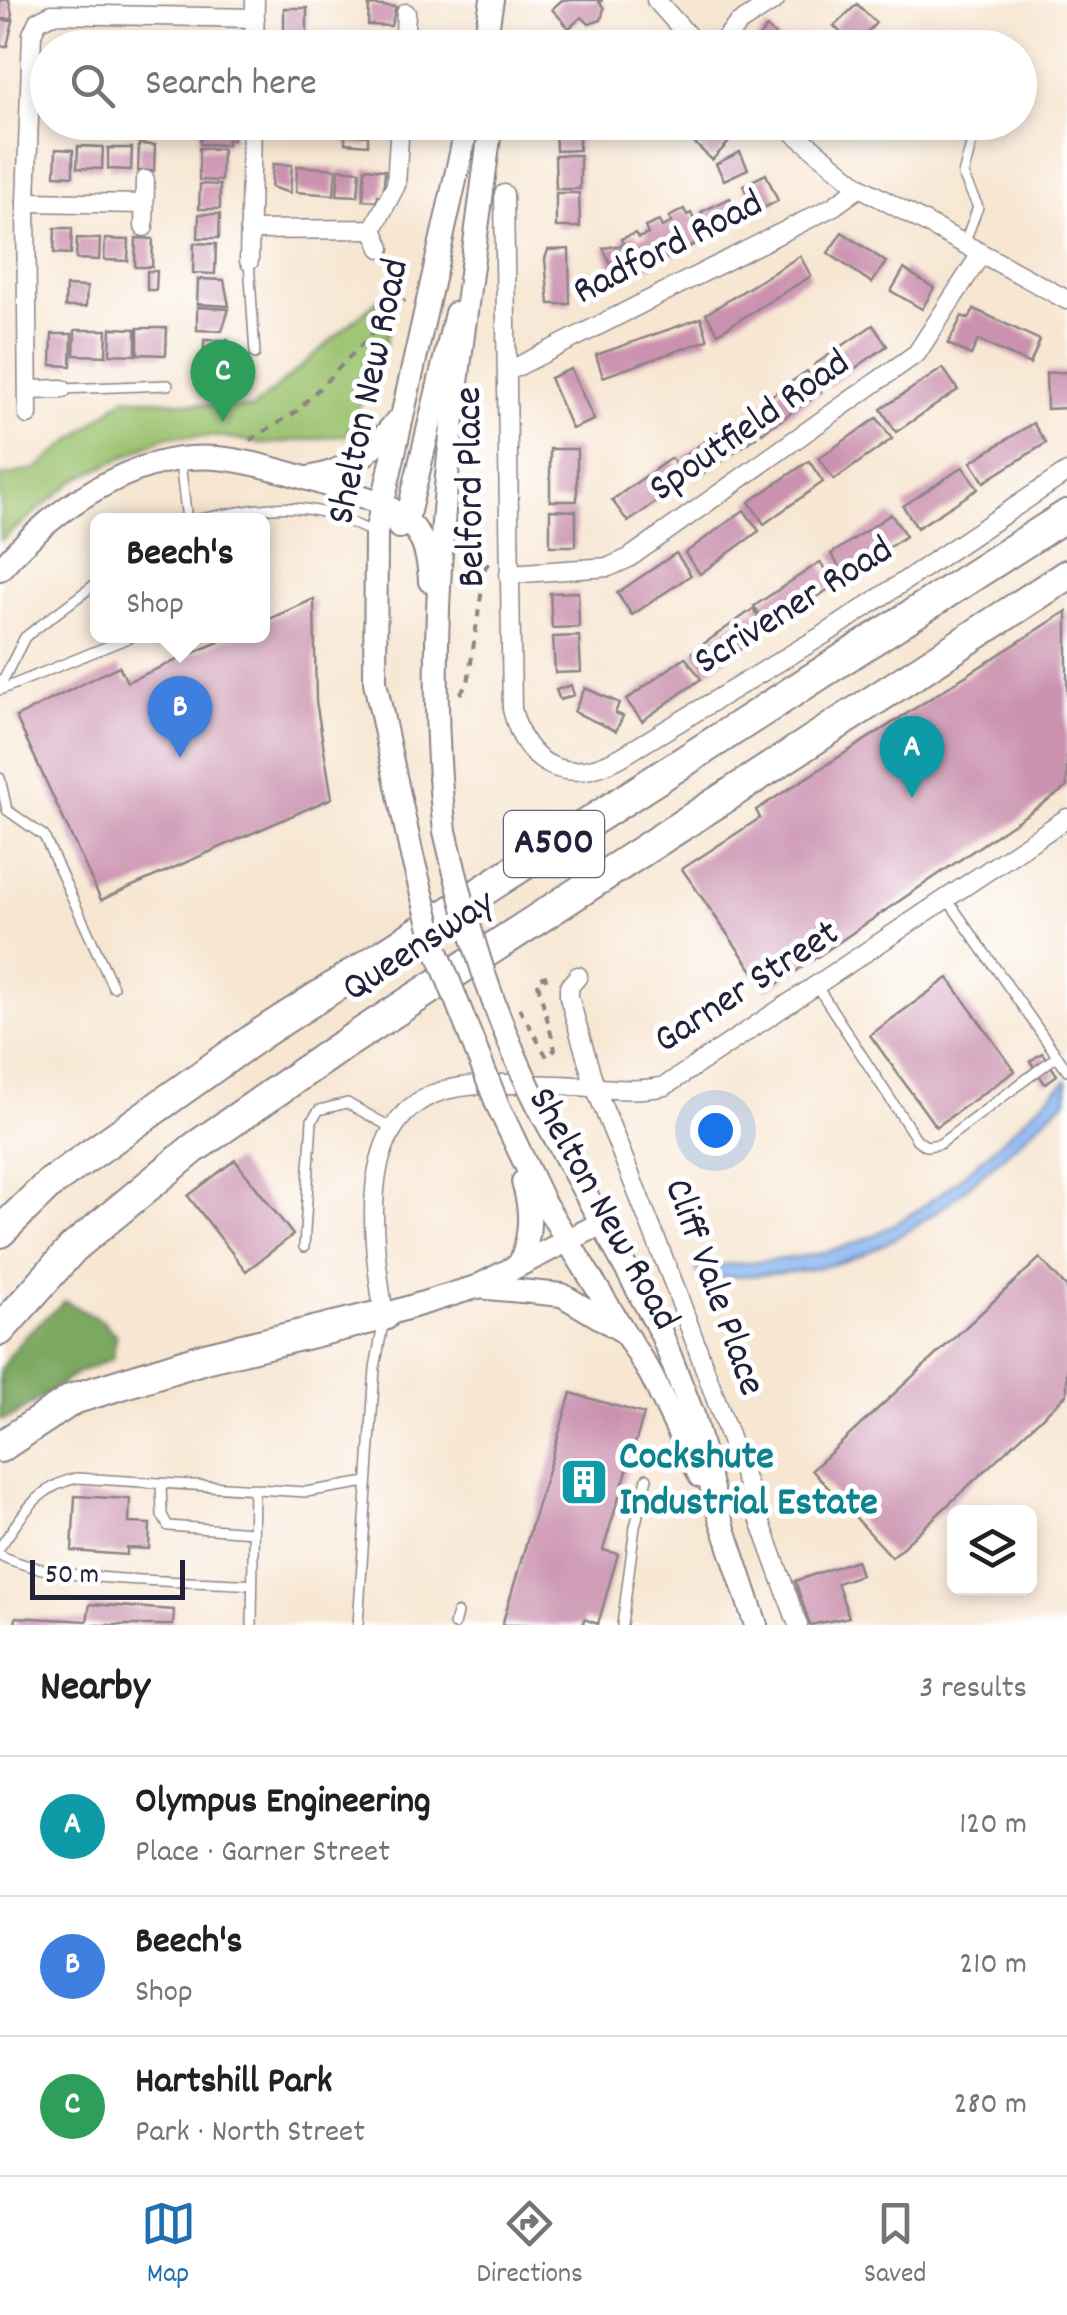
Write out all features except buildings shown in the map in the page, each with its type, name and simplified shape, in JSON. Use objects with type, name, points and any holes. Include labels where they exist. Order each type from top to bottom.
[{"type":"highway","name":"Queensway","points":[[0,1232],[48,1184],[262,1033],[1067,515]]},
{"type":"highway","name":"Queensway","points":[[0,1330],[73,1248],[194,1148],[334,1051],[1067,575]]},
{"type":"highway","points":[[0,1447],[72,1400],[205,1358],[384,1316]]},
{"type":"main road","points":[[489,30],[492,0]]},
{"type":"main road","name":"Shelton New Road","points":[[464,140],[380,502],[376,533],[375,682],[412,856],[438,951],[512,1144],[567,1242],[628,1335],[716,1505]]},
{"type":"main road","name":"Shelton New Road","points":[[488,140],[434,670],[445,831],[469,936],[496,1016],[543,1115],[661,1333],[693,1415],[716,1505],[756,1625]]},
{"type":"main road","points":[[376,533],[398,529],[407,519],[476,237]]},
{"type":"main road","points":[[302,480],[340,473],[370,454],[401,416]]},
{"type":"main road","points":[[0,569],[32,532],[96,490],[142,467],[218,458],[380,502],[418,528],[428,556],[434,670]]},
{"type":"main road","points":[[512,1144],[531,1209],[529,1240],[521,1261]]},
{"type":"main road","points":[[384,1316],[476,1287],[600,1224]]},
{"type":"main road","points":[[476,1287],[562,1296],[628,1335]]},
{"type":"street","points":[[656,0],[683,30]]},
{"type":"street","points":[[733,30],[775,0]]},
{"type":"street","points":[[34,30],[38,21],[52,14],[255,9]]},
{"type":"street","points":[[405,30],[406,13]]},
{"type":"street","points":[[28,415],[26,202],[30,90]]},
{"type":"street","points":[[248,261],[252,140]]},
{"type":"street","points":[[373,228],[396,185],[399,140]]},
{"type":"street","points":[[803,140],[860,186],[1067,300]]},
{"type":"street","points":[[144,226],[145,180]]},
{"type":"street","name":"Radford Road","points":[[507,372],[834,206],[860,186]]},
{"type":"street","name":"Belford Place","points":[[504,194],[512,709],[518,737],[549,765]]},
{"type":"street","points":[[26,202],[144,204]]},
{"type":"street","points":[[250,230],[373,228]]},
{"type":"street","points":[[373,228],[382,248]]},
{"type":"street","name":"Spoutfield Road","points":[[509,574],[609,567],[629,558],[917,353],[981,254]]},
{"type":"street","points":[[30,390],[62,389]]},
{"type":"street","name":"Scrivener Road","points":[[549,765],[585,772],[621,757],[830,631],[1067,472]]},
{"type":"street","name":"Garner Street","points":[[392,1128],[427,1098],[448,1090],[595,1087],[616,1091],[666,1086],[1067,818]]},
{"type":"street","name":"Cliff Vale Place","points":[[578,976],[570,986],[573,1019],[595,1087],[668,1268],[798,1625]]},
{"type":"street","points":[[384,1316],[376,1265],[377,1166],[392,1128]]},
{"type":"lane","points":[[964,244],[978,207],[963,175],[973,140]]},
{"type":"lane","points":[[248,261],[255,354]]},
{"type":"lane","points":[[62,389],[168,385]]},
{"type":"lane","points":[[180,460],[189,513]]},
{"type":"lane","points":[[224,513],[262,505],[292,507],[336,516],[376,533]]},
{"type":"lane","points":[[0,688],[7,668],[34,630],[90,588]]},
{"type":"lane","points":[[0,688],[115,643]]},
{"type":"lane","points":[[0,778],[8,810],[44,836],[113,987]]},
{"type":"lane","points":[[946,899],[1067,1070]]},
{"type":"lane","points":[[818,988],[917,1140],[926,1146],[940,1144],[1057,1056]]},
{"type":"lane","points":[[304,1247],[312,1120],[319,1110],[347,1103],[392,1128]]},
{"type":"lane","points":[[358,1625],[367,1482],[384,1316]]},
{"type":"lane","points":[[0,1547],[34,1498],[51,1485],[78,1478],[332,1491],[367,1482]]},
{"type":"lane","points":[[622,1625],[635,1527],[647,1478]]},
{"type":"lane","points":[[161,1482],[162,1516],[168,1526],[254,1532]]},
{"type":"lane","points":[[252,1625],[254,1488]]},
{"type":"lane","points":[[0,1555],[23,1565],[92,1574],[252,1585]]},
{"type":"lane","points":[[454,1625],[457,1613]]},
{"type":"path","points":[[218,458],[296,412],[409,296]]},
{"type":"path","points":[[457,700],[468,684],[485,568],[508,536]]},
{"type":"path","points":[[496,1016],[522,1007],[547,1057],[555,1049],[537,980],[545,976],[560,1009],[573,1019]]},
{"type":"green space","points":[[397,283],[384,353],[346,435],[267,444],[224,437],[168,436],[75,480],[0,541],[0,477],[36,469],[126,397],[252,409]]},
{"type":"green space","points":[[65,1301],[102,1321],[116,1335],[113,1358],[77,1373],[12,1417],[0,1420],[0,1369],[25,1335]]},
{"type":"water","points":[[1067,1080],[1067,1099],[967,1188],[884,1244],[817,1268],[701,1279],[696,1268],[816,1254],[886,1229],[968,1171]]},
{"type":"place","name":"Hartshill Park","points":[[223,422]]},
{"type":"place","name":"Beech's","points":[[180,758]]},
{"type":"place","name":"Olympus Engineering","points":[[912,798]]},
{"type":"place","name":"Cockshute Industrial Estate","points":[[584,1482]]}]
